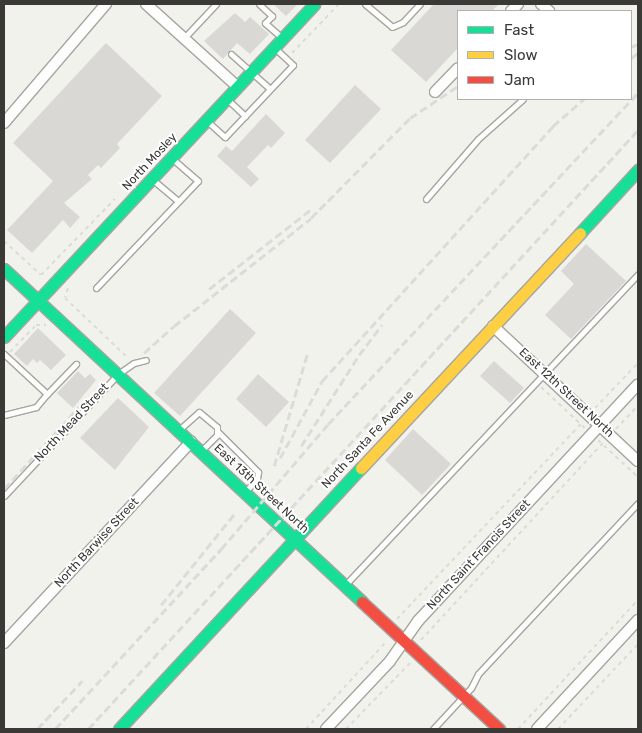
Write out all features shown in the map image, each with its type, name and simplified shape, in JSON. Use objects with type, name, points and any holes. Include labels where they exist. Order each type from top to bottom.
[{"type":"street","points":[[4,123],[106,4]]},
{"type":"street","points":[[146,4],[238,87]]},
{"type":"street","name":"North Mosley","points":[[4,337],[153,180],[314,4]]},
{"type":"street","points":[[435,92],[457,69]]},
{"type":"street","name":"North Santa Fe Avenue","points":[[119,729],[638,170]]},
{"type":"street","name":"East 13th Street North","points":[[4,269],[499,729]]},
{"type":"street","name":"East 12th Street North","points":[[493,326],[638,461]]},
{"type":"street","name":"North Saint Francis Street","points":[[326,729],[390,662],[418,621],[638,384]]},
{"type":"street","name":"North Barwise Street","points":[[4,643],[191,442]]},
{"type":"street","points":[[537,729],[638,620]]},
{"type":"lane","points":[[184,38],[216,4]]},
{"type":"lane","points":[[207,120],[225,137],[293,65],[266,23],[272,16],[259,4]]},
{"type":"lane","points":[[365,4],[392,27],[402,22],[418,4]]},
{"type":"lane","points":[[231,54],[270,89]]},
{"type":"lane","points":[[227,99],[245,116]]},
{"type":"lane","points":[[426,199],[478,139],[522,100]]},
{"type":"lane","points":[[96,288],[198,181],[173,158]]},
{"type":"lane","points":[[153,180],[178,201]]},
{"type":"lane","points":[[344,586],[638,274]]},
{"type":"lane","points":[[5,355],[47,394]]},
{"type":"lane","name":"North Mead Street","points":[[4,496],[118,374],[131,365],[146,360]]},
{"type":"lane","points":[[4,415],[36,407],[76,364]]},
{"type":"lane","points":[[178,430],[199,412],[217,427],[218,432],[258,472],[257,479],[244,493]]},
{"type":"lane","points":[[200,452],[218,432]]},
{"type":"lane","points":[[433,729],[464,696],[478,674],[638,503]]},
{"type":"path","points":[[4,241],[41,275]]},
{"type":"path","points":[[65,298],[126,353],[131,365]]},
{"type":"path","points":[[5,355],[41,323]]},
{"type":"path","points":[[397,619],[638,362]]},
{"type":"path","points":[[421,641],[638,406]]},
{"type":"path","points":[[518,729],[638,600]]},
{"type":"path","points":[[391,613],[401,623]]},
{"type":"path","points":[[306,729],[387,641],[380,634]]},
{"type":"path","points":[[558,729],[638,644]]},
{"type":"path","points":[[346,729],[410,663],[417,669]]},
{"type":"building","points":[[273,4],[298,4],[286,16]]},
{"type":"building","points":[[434,4],[499,4],[493,10],[457,10],[457,49],[426,82],[391,50]]},
{"type":"building","points":[[235,13],[245,22],[250,17],[269,34],[250,54],[237,43],[223,59],[204,41]]},
{"type":"building","points":[[106,43],[162,96],[117,144],[120,148],[101,168],[98,165],[88,175],[92,179],[64,203],[80,217],[70,228],[63,220],[32,253],[7,230],[53,181],[13,143]]},
{"type":"building","points":[[355,85],[381,109],[330,163],[305,140]]},
{"type":"building","points":[[266,114],[285,133],[271,148],[268,145],[247,167],[259,179],[251,187],[217,156],[226,146],[232,151]]},
{"type":"building","points":[[586,244],[626,281],[571,339],[545,315],[574,284],[561,271]]},
{"type":"building","points":[[230,309],[256,333],[180,416],[154,393]]},
{"type":"building","points":[[38,328],[66,355],[51,370],[40,360],[37,363],[33,359],[27,366],[14,354]]},
{"type":"building","points":[[494,361],[524,388],[510,403],[480,376]]},
{"type":"building","points":[[78,371],[85,378],[90,374],[96,380],[73,408],[57,393]]},
{"type":"building","points":[[258,374],[289,402],[266,427],[236,399]]},
{"type":"building","points":[[118,398],[149,427],[115,470],[80,438]]},
{"type":"building","points":[[413,429],[451,464],[422,495],[385,460]]},
{"type":"railway","points":[[632,47],[638,44]]},
{"type":"railway","points":[[632,57],[638,53]]},
{"type":"railway","points":[[144,353],[174,326],[311,218],[410,118],[457,87]]},
{"type":"railway","points":[[632,99],[638,93]]},
{"type":"railway","points":[[280,458],[322,381],[553,126],[583,100]]},
{"type":"railway","points":[[55,729],[221,549],[328,424],[631,100]]},
{"type":"railway","points":[[88,729],[638,130]]},
{"type":"railway","points":[[209,289],[310,210]]},
{"type":"railway","points":[[301,446],[359,355],[382,325]]},
{"type":"railway","points":[[274,466],[308,351]]},
{"type":"railway","points":[[4,489],[87,398]]},
{"type":"railway","points":[[161,605],[235,513]]},
{"type":"railway","points":[[37,729],[82,681]]},
{"type":"traffic: fast","points":[[4,337],[314,4]]},
{"type":"traffic: fast","points":[[580,233],[638,170]]},
{"type":"traffic: fast","points":[[4,269],[362,602]]},
{"type":"traffic: fast","points":[[119,729],[361,468]]},
{"type":"traffic: slow","points":[[361,468],[580,233]]},
{"type":"traffic: jam","points":[[362,602],[499,729]]}]
